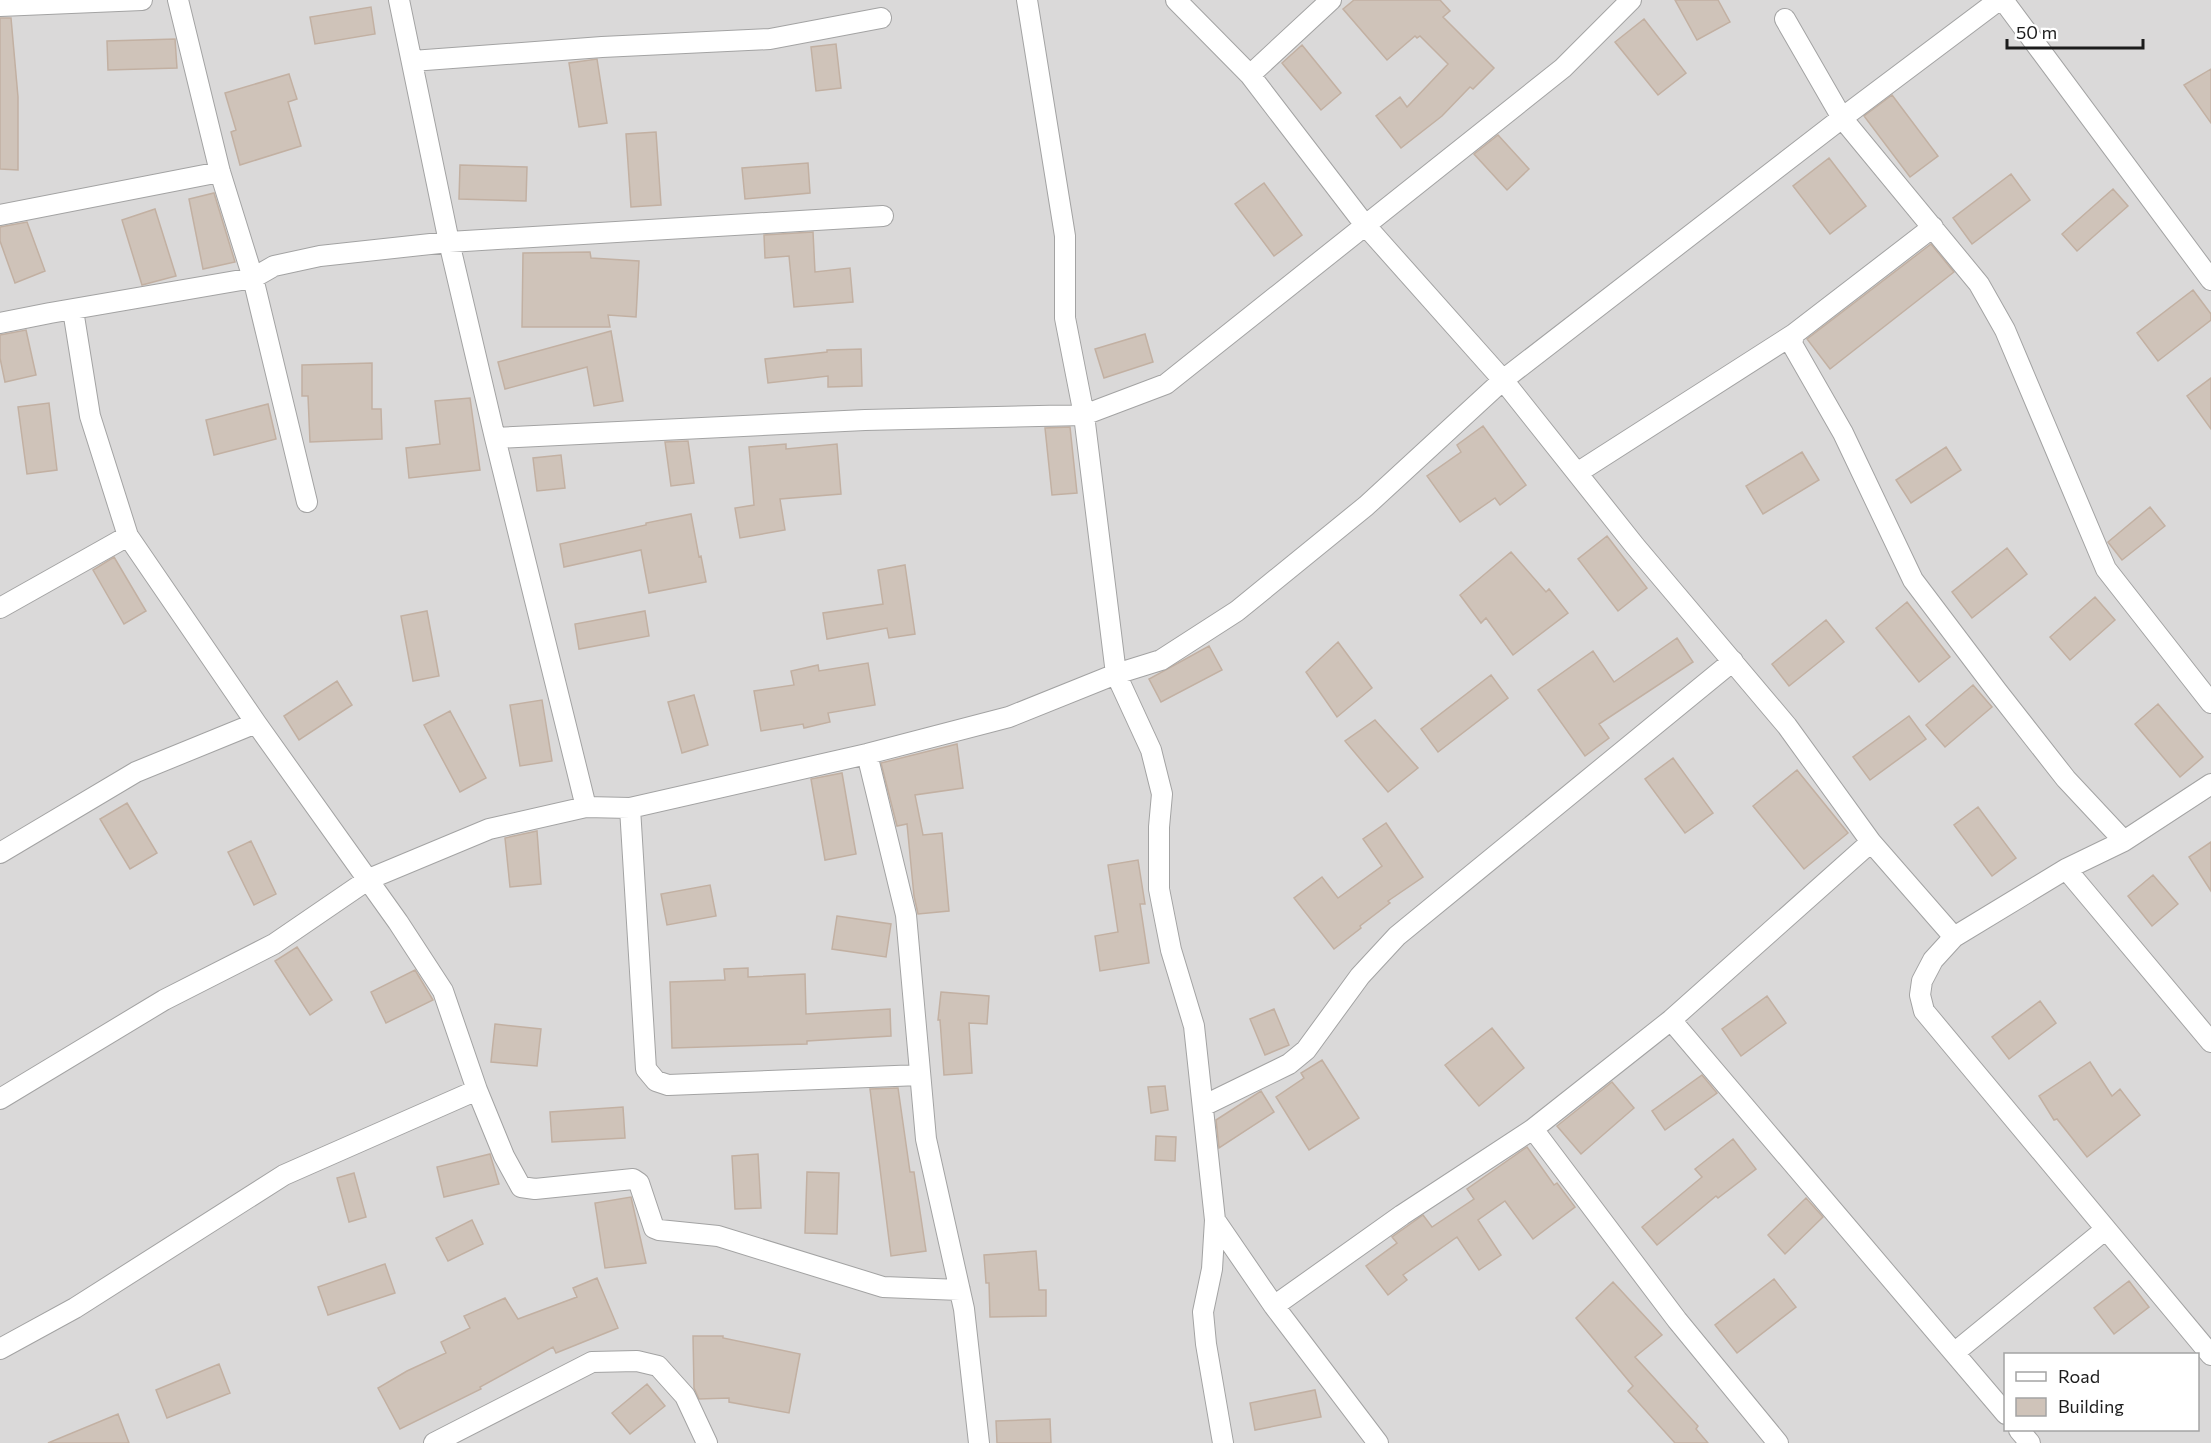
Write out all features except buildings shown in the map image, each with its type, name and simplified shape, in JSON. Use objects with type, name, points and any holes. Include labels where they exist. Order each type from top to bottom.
[{"type":"street","points":[[0,6],[142,0]]},
{"type":"street","points":[[178,0],[220,172],[253,278],[307,502]]},
{"type":"street","points":[[399,0],[449,242],[586,807]]},
{"type":"street","points":[[1027,0],[1065,237],[1065,318],[1084,414],[1116,674],[1150,750],[1162,794],[1159,827],[1159,889],[1171,950],[1194,1026],[1215,1220],[1212,1269],[1203,1312],[1206,1344],[1223,1443]]},
{"type":"street","points":[[1176,0],[1250,75],[1365,225],[1503,380],[1635,546],[1787,726],[1871,842],[1954,937]]},
{"type":"street","points":[[1250,75],[1331,0]]},
{"type":"street","points":[[495,438],[865,420],[1084,414],[1166,384],[1563,68],[1631,0]]},
{"type":"street","points":[[0,1100],[164,1000],[274,944],[369,879],[489,829],[586,807],[630,808],[867,754],[1009,717],[1116,674],[1161,660],[1237,611],[1366,506],[1503,380],[1842,118],[1999,0]]},
{"type":"street","points":[[2003,0],[2211,280]]},
{"type":"street","points":[[412,61],[602,47],[770,39],[881,18]]},
{"type":"street","points":[[1785,19],[1842,118],[1978,284],[2005,330],[2106,569],[2211,703]]},
{"type":"street","points":[[0,215],[220,172]]},
{"type":"street","points":[[0,323],[253,278],[274,266],[320,256],[449,242],[883,216]]},
{"type":"street","points":[[1577,473],[1794,334],[1933,227]]},
{"type":"street","points":[[73,310],[90,416],[128,536],[256,723],[369,879],[443,991],[477,1090],[504,1156],[521,1187],[535,1189],[633,1179],[639,1184],[654,1228],[659,1230],[718,1236],[883,1287],[960,1290]]},
{"type":"street","points":[[1794,334],[1792,344],[1843,433],[1913,579],[2066,779],[2124,841]]},
{"type":"street","points":[[0,608],[128,536]]},
{"type":"street","points":[[1203,1106],[1289,1065],[1305,1050],[1359,976],[1397,936],[1733,662]]},
{"type":"street","points":[[0,853],[136,772],[256,723]]},
{"type":"street","points":[[867,754],[906,915],[926,1139],[964,1309],[979,1443]]},
{"type":"street","points":[[2211,784],[2124,841],[2066,869],[1954,937],[1933,960],[1922,981],[1920,995],[1924,1011],[2211,1355]]},
{"type":"street","points":[[630,808],[646,1069],[656,1081],[668,1085],[920,1075]]},
{"type":"street","points":[[1274,1306],[1402,1215],[1533,1129],[1671,1020],[1871,842]]},
{"type":"street","points":[[2066,869],[2211,1042]]},
{"type":"street","points":[[1671,1020],[2004,1412]]},
{"type":"street","points":[[0,1348],[75,1308],[284,1175],[477,1090]]},
{"type":"street","points":[[1533,1129],[1677,1320],[1778,1443]]},
{"type":"street","points":[[1215,1220],[1274,1306],[1378,1443]]},
{"type":"street","points":[[1954,1353],[2106,1228]]},
{"type":"street","points":[[434,1443],[592,1362],[637,1361],[658,1366],[685,1396],[707,1443]]},
{"type":"street","points":[[2020,1431],[2030,1443]]},
{"type":"shaded area","points":[[0,0],[2211,0],[2211,1443],[0,1443]]}]
